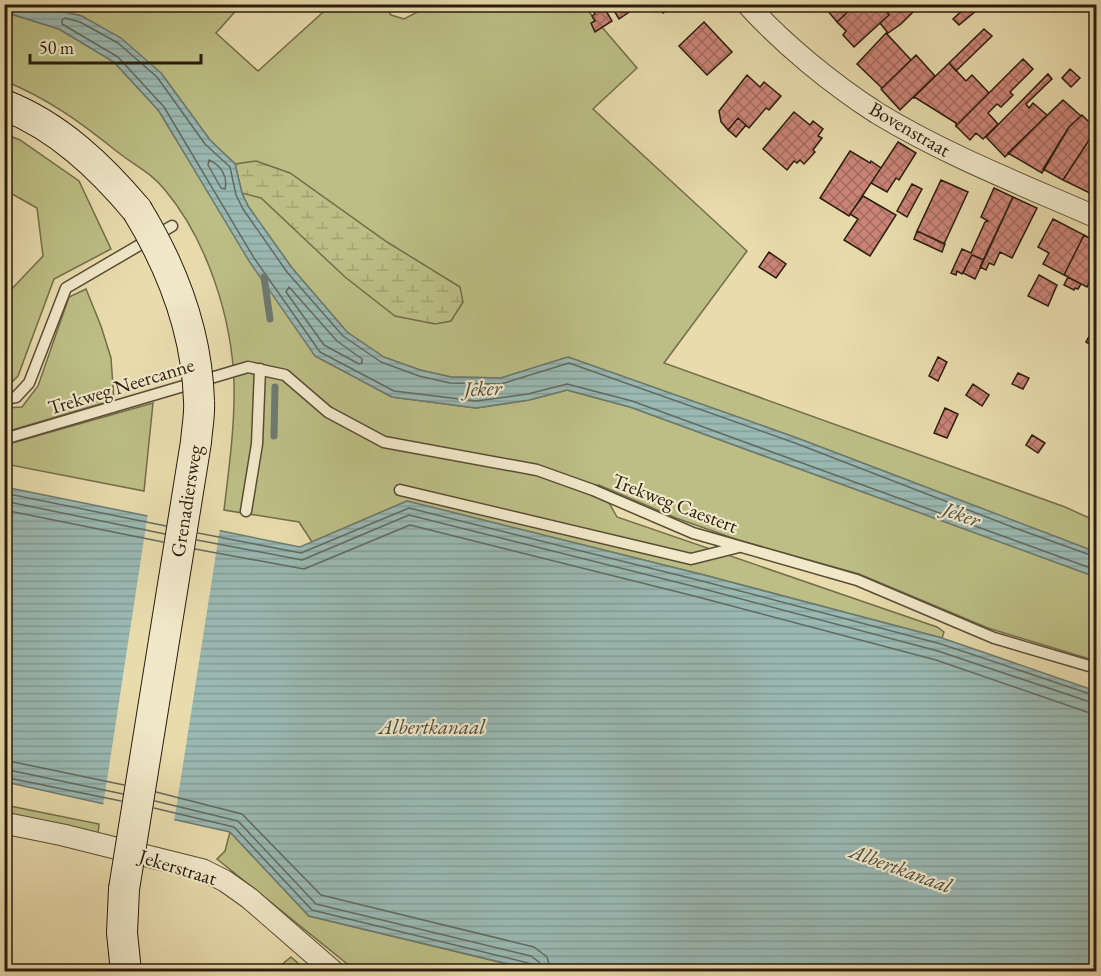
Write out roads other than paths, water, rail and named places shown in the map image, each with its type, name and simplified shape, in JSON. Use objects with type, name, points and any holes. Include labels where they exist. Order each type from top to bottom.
[{"type":"main road","name":"Grenadiersweg","points":[[4,105],[59,135],[100,168],[137,210],[170,269],[188,317],[197,362],[200,403],[196,442],[124,889],[122,933],[126,972]]},
{"type":"street","name":"Bovenstraat","points":[[747,4],[769,28],[816,68],[877,112],[957,156],[1096,217]]},
{"type":"street","name":"Jekerstraat","points":[[4,823],[63,835],[203,870],[249,897],[334,972]]},
{"type":"lane","points":[[4,399],[16,397],[29,383],[66,288],[172,226]]},
{"type":"lane","name":"Trekweg Caestert","points":[[248,367],[285,375],[328,412],[384,442],[537,470],[593,490],[693,532],[857,580],[994,638],[1096,668]]},
{"type":"lane","name":"Trekweg Neercanne","points":[[4,439],[248,367]]},
{"type":"lane","points":[[246,511],[257,444],[260,369]]},
{"type":"lane","points":[[399,490],[691,559],[739,547]]},
{"type":"water","name":"Jeker","points":[[4,5],[31,5],[82,16],[121,38],[161,73],[210,140],[235,164],[242,193],[248,206],[292,268],[347,332],[384,357],[420,370],[451,377],[501,378],[568,357],[797,438],[1096,552],[1096,577],[630,407],[567,390],[529,400],[476,408],[392,397],[315,356],[249,261],[159,111],[114,62],[59,29],[5,12]]},
{"type":"water","name":"Albertkanaal","points":[[5,487],[300,547],[407,501],[704,575],[942,638],[1096,691],[1096,971],[538,971],[309,916],[230,832],[5,782]]},
{"type":"waterway","points":[[264,277],[270,319]]},
{"type":"waterway","points":[[274,436],[275,387]]}]
